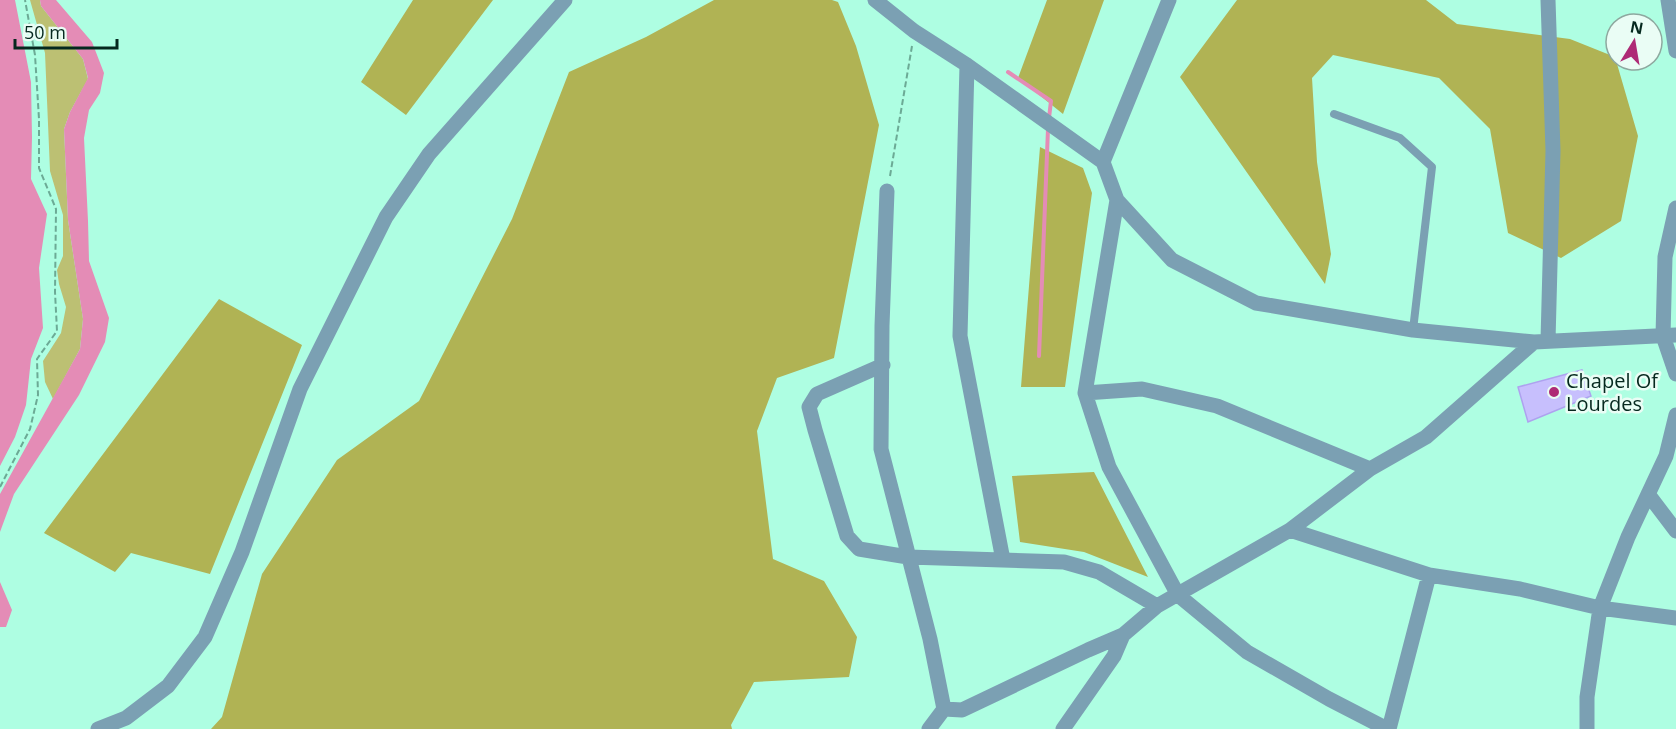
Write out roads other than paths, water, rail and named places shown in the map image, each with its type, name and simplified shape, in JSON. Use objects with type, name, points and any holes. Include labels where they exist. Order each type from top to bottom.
[{"type":"street","points":[[98,729],[126,718],[168,687],[205,637],[242,552],[300,389],[386,217],[429,154],[565,0]]},
{"type":"street","points":[[1103,162],[1169,0]]},
{"type":"street","points":[[944,710],[962,710],[1123,635],[1157,606],[1290,530],[1370,469],[1426,437],[1541,341],[1553,152],[1548,0]]},
{"type":"street","points":[[1668,0],[1674,21],[1676,51]]},
{"type":"street","points":[[882,2],[914,31],[967,65],[1103,162],[1117,200],[1172,260],[1256,303],[1413,330],[1541,341],[1670,336]]},
{"type":"street","points":[[967,65],[960,336],[1003,560]]},
{"type":"street","points":[[887,191],[882,326],[881,449],[930,639],[944,710],[929,729]]},
{"type":"street","points":[[1117,200],[1085,393],[1109,467],[1178,595],[1247,652],[1388,729],[1429,575]]},
{"type":"street","points":[[1676,208],[1665,257],[1670,336],[1676,374]]},
{"type":"street","points":[[883,365],[817,394],[809,407],[847,536],[859,549],[908,557],[1064,562],[1099,572],[1157,606]]},
{"type":"street","points":[[1085,393],[1142,389],[1217,406],[1370,469]]},
{"type":"street","points":[[1587,729],[1587,697],[1600,608],[1628,537],[1666,456],[1676,415]]},
{"type":"street","points":[[1648,494],[1676,531]]},
{"type":"street","points":[[1290,530],[1429,575],[1520,590],[1600,608],[1676,618]]},
{"type":"street","points":[[1063,729],[1114,656],[1123,635]]},
{"type":"lane","points":[[1334,114],[1400,138],[1432,167],[1413,330]]},
{"type":"waterway","points":[[1008,72],[1051,101],[1049,118]]},
{"type":"waterway","points":[[1039,356],[1048,129]]},
{"type":"place","name":"Chapel Of Lourdes","points":[[1554,392]]}]
